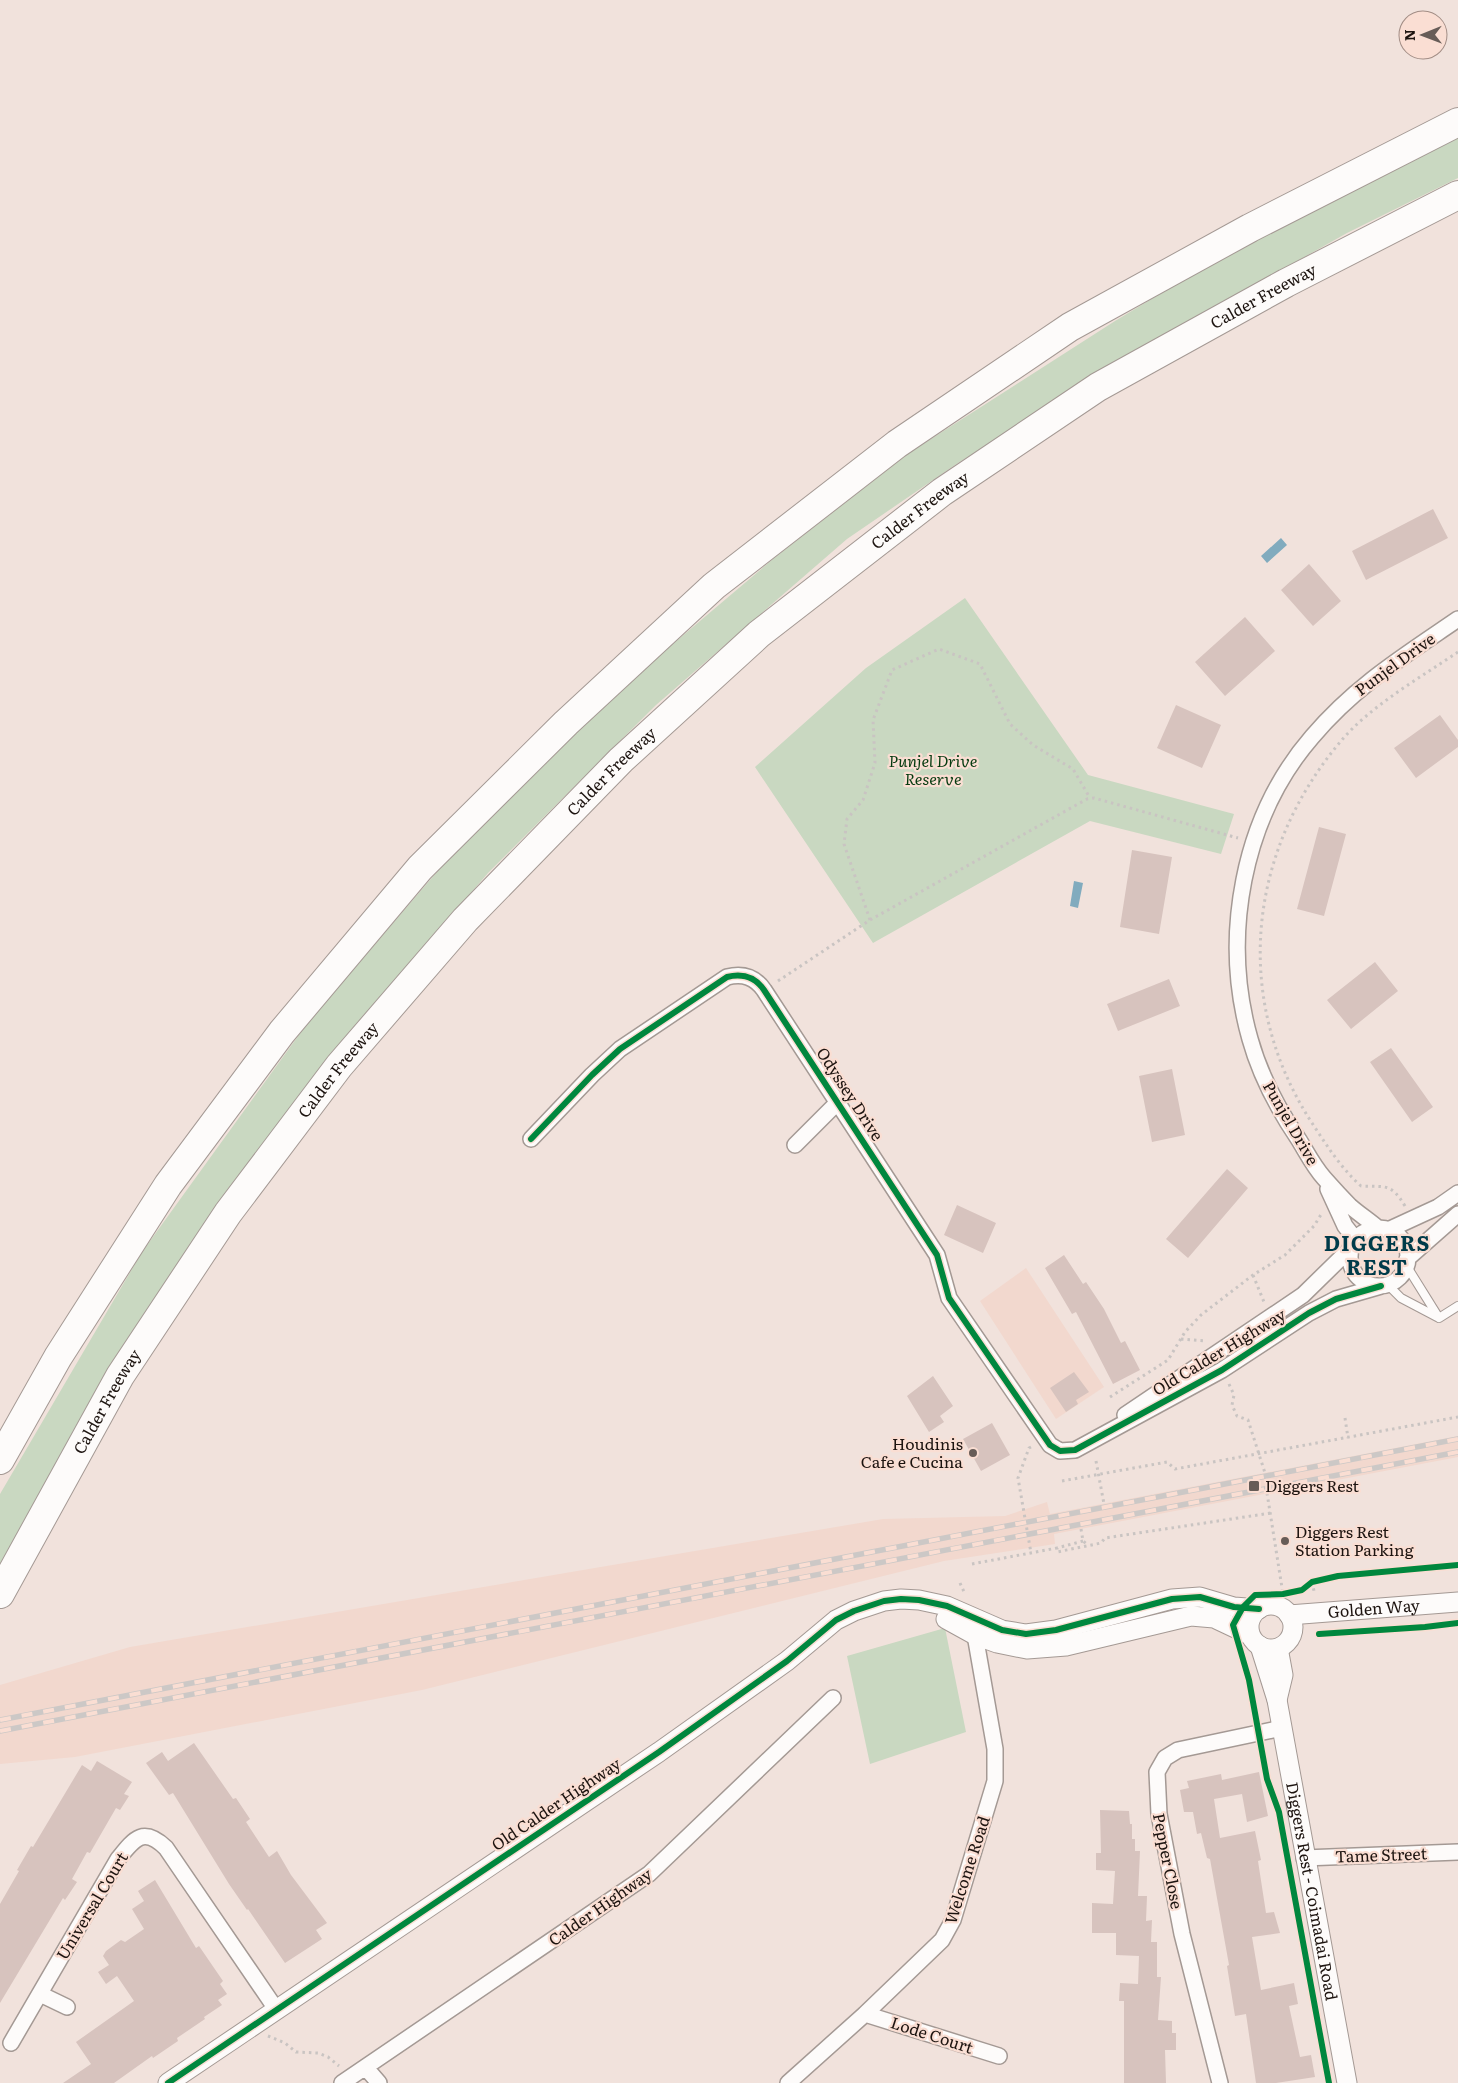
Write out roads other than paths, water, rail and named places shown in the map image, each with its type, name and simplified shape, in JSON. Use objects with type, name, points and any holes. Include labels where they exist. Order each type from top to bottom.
[{"type":"highway","points":[[0,1460],[58,1357],[168,1185],[282,1032],[420,868],[566,723],[714,586],[897,444],[1070,327],[1250,228],[1458,122]]},
{"type":"highway","name":"Calder Freeway","points":[[0,1594],[120,1376],[240,1198],[339,1066],[465,920],[621,760],[759,634],[942,492],[1098,387],[1286,283],[1458,195]]},
{"type":"street","name":"Punjel Drive","points":[[1353,1244],[1335,1196],[1286,1121],[1265,1080],[1250,1039],[1243,1006],[1239,972],[1242,898],[1248,858],[1273,795],[1311,738],[1349,697],[1372,677],[1458,619]]},
{"type":"street","name":"Odyssey Drive","points":[[531,1139],[567,1100],[620,1049],[727,977],[734,975],[749,977],[755,980],[764,990],[937,1255],[948,1298],[1050,1444],[1060,1451],[1075,1450]]},
{"type":"street","points":[[795,1144],[838,1102]]},
{"type":"street","points":[[1458,1193],[1438,1207],[1412,1219],[1384,1230],[1362,1234],[1353,1244],[1350,1258],[1356,1275],[1363,1282],[1372,1285],[1385,1285],[1399,1277],[1407,1262],[1458,1214]]},
{"type":"street","name":"Punjel Drive","points":[[1335,1196],[1384,1230]]},
{"type":"street","points":[[1384,1230],[1400,1239],[1404,1245],[1407,1262]]},
{"type":"street","name":"Old Calder Highway","points":[[1090,1441],[1148,1398],[1303,1295],[1353,1244]]},
{"type":"street","name":"Old Calder Highway","points":[[1075,1450],[1222,1370],[1309,1313],[1336,1299],[1385,1285]]},
{"type":"street","points":[[788,1661],[852,1625],[876,1616],[894,1612],[935,1614],[952,1620],[1026,1634],[1056,1630],[1172,1599],[1187,1597],[1206,1598],[1234,1607],[1259,1609]]},
{"type":"street","name":"Old Calder Highway","points":[[168,2083],[659,1752],[788,1661],[836,1620],[854,1611],[884,1601],[901,1599],[934,1602],[947,1606],[975,1624]]},
{"type":"street","name":"Golden Way","points":[[1289,1615],[1458,1602]]},
{"type":"street","points":[[975,1624],[1014,1648],[1046,1648],[1066,1646],[1191,1616],[1214,1618],[1255,1640],[1272,1649],[1288,1642],[1291,1637],[1293,1626],[1289,1615],[1281,1607],[1264,1606],[1259,1609],[1250,1620],[1255,1640]]},
{"type":"street","name":"Welcome Road","points":[[788,2083],[865,2014],[942,1940],[953,1920],[995,1781],[995,1749],[975,1624]]},
{"type":"street","name":"Diggers Rest - Coimadai Road","points":[[1255,1640],[1277,1700],[1304,1858],[1347,2083]]},
{"type":"street","name":"Diggers Rest - Coimadai Road","points":[[1277,1700],[1283,1676],[1278,1648]]},
{"type":"street","name":"Calder Highway","points":[[354,2078],[649,1874],[833,1698]]},
{"type":"street","name":"Pepper Close","points":[[1220,2083],[1180,1924],[1159,1814],[1157,1772],[1165,1758],[1178,1750],[1282,1728]]},
{"type":"street","name":"Universal Court","points":[[11,2043],[118,1859],[131,1842],[144,1836],[155,1838],[166,1848],[276,2009]]},
{"type":"street","name":"Tame Street","points":[[1304,1858],[1458,1852]]},
{"type":"street","points":[[40,1994],[67,2008]]},
{"type":"street","name":"Lode Court","points":[[865,2014],[999,2056]]},
{"type":"street","points":[[354,2078],[379,2083]]},
{"type":"lane","points":[[1407,1262],[1439,1318]]},
{"type":"lane","points":[[1385,1285],[1401,1298],[1439,1318]]},
{"type":"lane","points":[[1439,1318],[1458,1306]]},
{"type":"water","points":[[1281,538],[1287,545],[1267,563],[1261,556]]},
{"type":"water","points":[[1074,881],[1083,883],[1078,908],[1070,906]]},
{"type":"railway","points":[[0,1720],[1458,1439]]},
{"type":"railway","points":[[0,1731],[1458,1452]]},
{"type":"place","name":"Houdinis Cafe e Cucina","points":[[973,1453]]},
{"type":"place","name":"Diggers Rest","points":[[1254,1486]]},
{"type":"place","name":"Diggers Rest Station Parking","points":[[1285,1541]]},
{"type":"district","name":"DIGGERS REST","points":[[1377,1256]]},
{"type":"park label","name":"Punjel Drive Reserve","points":[[933,770]]}]
